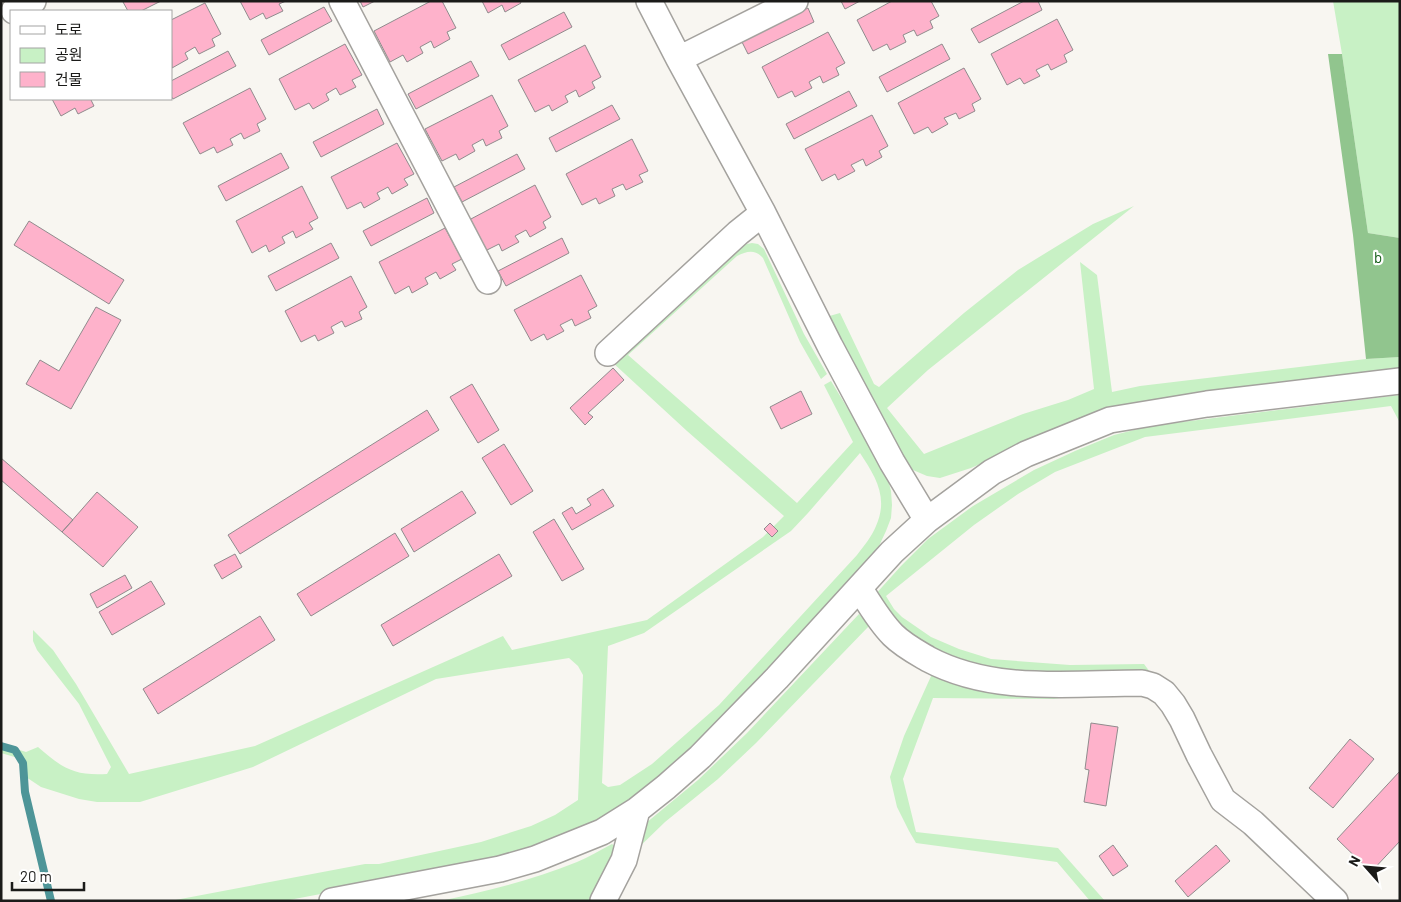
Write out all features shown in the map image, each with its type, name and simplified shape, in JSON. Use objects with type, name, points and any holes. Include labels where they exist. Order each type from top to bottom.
[{"type":"street","points":[[17,10],[33,1]]},
{"type":"street","points":[[342,1],[488,281]]},
{"type":"street","points":[[649,1],[763,213],[830,346],[883,445],[927,520]]},
{"type":"street","points":[[679,59],[795,1]]},
{"type":"street","points":[[608,353],[738,233],[763,213]]},
{"type":"street","points":[[332,901],[500,869],[535,859],[602,832],[637,810],[700,757],[777,678],[892,552],[927,520],[992,472],[1026,454],[1110,420],[1207,404],[1400,381]]},
{"type":"street","points":[[860,589],[884,625],[895,636],[919,654],[954,670],[972,676],[1019,683],[1050,685],[1142,683],[1153,686],[1164,693],[1182,719],[1223,800],[1253,823],[1335,901]]},
{"type":"street","points":[[603,901],[624,860],[637,810]]},
{"type":"green space","points":[[1333,1],[1400,1],[1400,238],[1368,233]]},
{"type":"green space","name":"b","points":[[1328,54],[1342,54],[1368,233],[1400,238],[1400,357],[1366,359],[1353,235]]},
{"type":"green space","points":[[1134,206],[928,370],[887,408],[924,454],[1023,414],[1068,400],[1094,389],[1080,262],[1097,275],[1112,392],[1140,386],[1366,359],[1400,357],[1400,369],[1074,423],[971,468],[940,478],[927,476],[913,470],[901,456],[826,317],[840,313],[874,384],[879,387],[964,313],[1018,270],[1093,224]]},
{"type":"green space","points":[[758,244],[764,249],[804,334],[827,374],[821,379],[800,342],[763,258],[757,253],[751,252],[737,256],[628,355],[797,503],[853,442],[824,385],[831,381],[884,468],[891,491],[891,518],[879,546],[767,675],[664,774],[621,808],[561,840],[488,862],[284,901],[170,901],[365,864],[379,864],[481,842],[531,826],[555,815],[578,800],[583,675],[578,666],[569,658],[436,679],[253,767],[140,802],[97,802],[79,799],[41,787],[26,777],[24,763],[18,758],[1,753],[1,744],[26,752],[38,747],[54,760],[77,772],[107,774],[111,767],[79,704],[37,650],[33,641],[33,630],[53,650],[76,684],[129,774],[255,746],[503,636],[512,650],[647,620],[763,537],[784,516],[612,362],[742,245]],"holes":[[[860,453],[879,487],[881,506],[880,515],[874,530],[857,555],[719,705],[652,764],[620,785],[608,787],[602,783],[608,646],[644,633],[791,531]]]},
{"type":"green space","points":[[1400,395],[1400,421],[1391,406],[1145,437],[1055,472],[1018,494],[974,525],[886,596],[894,609],[902,617],[931,637],[959,649],[991,659],[1070,665],[1144,664],[1150,672],[1032,676],[949,660],[899,628],[873,597],[928,539],[973,506],[1034,470],[1114,435],[1150,426]]},
{"type":"green space","points":[[859,614],[869,626],[756,743],[718,779],[665,822],[632,854],[640,828],[698,780],[747,733]]},
{"type":"green space","points":[[932,674],[956,682],[1060,699],[933,698],[903,779],[916,832],[1058,848],[1105,901],[1090,901],[1057,862],[916,843],[897,807],[890,777],[904,736]]},
{"type":"green space","points":[[612,844],[616,847],[597,901],[440,901],[527,880],[581,860]]},
{"type":"building","points":[[161,1],[143,10],[127,10],[123,2]]},
{"type":"building","points":[[240,1],[286,1],[279,4],[283,11],[266,19],[263,13],[250,20]]},
{"type":"building","points":[[360,1],[375,1],[363,7]]},
{"type":"building","points":[[431,1],[442,1],[456,28],[447,32],[450,39],[434,48],[431,41],[420,47],[423,53],[407,62],[403,55],[390,62],[374,31]]},
{"type":"building","points":[[482,1],[520,1],[521,3],[505,12],[502,5],[488,13]]},
{"type":"building","points":[[841,1],[860,1],[845,9]]},
{"type":"building","points":[[892,1],[931,1],[939,16],[930,21],[933,28],[917,36],[914,30],[903,35],[906,42],[890,50],[887,44],[873,51],[857,20]]},
{"type":"building","points":[[1024,1],[1038,1],[1042,10],[979,43],[971,29]]},
{"type":"building","points":[[205,3],[221,34],[212,39],[215,46],[199,54],[195,47],[185,53],[188,59],[172,68],[172,20]]},
{"type":"building","points":[[324,7],[332,21],[269,55],[261,40]]},
{"type":"building","points":[[808,8],[814,22],[748,54],[741,40]]},
{"type":"building","points":[[564,12],[572,27],[509,60],[501,45]]},
{"type":"building","points":[[1057,19],[1073,50],[1064,55],[1067,62],[1051,70],[1048,64],[1036,70],[1040,76],[1024,84],[1020,78],[1007,85],[991,54]]},
{"type":"building","points":[[828,32],[845,63],[836,68],[839,75],[823,83],[820,76],[809,82],[812,88],[795,97],[792,91],[778,98],[762,67]]},
{"type":"building","points":[[345,44],[362,75],[352,80],[356,87],[340,95],[336,88],[326,94],[329,100],[313,109],[309,103],[295,110],[279,79]]},
{"type":"building","points":[[942,44],[950,59],[887,92],[879,77]]},
{"type":"building","points":[[585,45],[601,77],[592,82],[595,88],[579,97],[576,90],[565,96],[568,102],[552,111],[549,105],[535,112],[518,80]]},
{"type":"building","points":[[228,51],[236,66],[173,99],[172,80]]},
{"type":"building","points":[[471,61],[479,76],[416,109],[408,94]]},
{"type":"building","points":[[964,68],[981,99],[972,104],[975,111],[959,119],[956,113],[944,118],[948,124],[932,133],[928,127],[914,134],[898,103]]},
{"type":"building","points":[[250,88],[266,119],[257,124],[260,131],[244,139],[241,133],[230,139],[233,145],[217,153],[214,147],[200,154],[183,123]]},
{"type":"building","points":[[849,91],[857,106],[794,139],[786,124]]},
{"type":"building","points":[[492,95],[508,126],[499,131],[502,138],[486,146],[483,139],[472,145],[475,151],[459,160],[456,154],[442,161],[425,129]]},
{"type":"building","points":[[53,100],[91,100],[94,106],[78,114],[75,108],[61,116]]},
{"type":"building","points":[[612,105],[620,119],[556,152],[549,138]]},
{"type":"building","points":[[377,109],[384,124],[321,157],[313,142]]},
{"type":"building","points":[[872,115],[888,146],[879,151],[882,157],[866,166],[863,159],[851,165],[855,171],[838,180],[835,174],[822,181],[805,149]]},
{"type":"building","points":[[632,139],[648,171],[639,175],[643,182],[626,190],[623,184],[612,189],[615,196],[599,204],[596,198],[582,205],[566,174]]},
{"type":"building","points":[[397,143],[414,174],[404,179],[408,185],[392,194],[388,187],[377,193],[380,199],[364,208],[361,202],[347,209],[331,177]]},
{"type":"building","points":[[281,153],[289,168],[226,201],[218,186]]},
{"type":"building","points":[[517,154],[525,169],[462,202],[454,187]]},
{"type":"building","points":[[535,185],[551,217],[543,222],[546,228],[530,237],[526,230],[515,236],[519,242],[502,251],[499,244],[485,251],[469,220]]},
{"type":"building","points":[[302,186],[318,218],[309,223],[313,229],[296,238],[293,231],[282,237],[285,243],[269,252],[266,245],[252,253],[236,221]]},
{"type":"building","points":[[427,198],[434,213],[371,246],[363,231]]},
{"type":"building","points":[[29,221],[124,280],[109,304],[14,245]]},
{"type":"building","points":[[445,228],[462,259],[452,264],[456,270],[440,279],[436,272],[425,278],[428,284],[412,293],[409,286],[395,294],[379,262]]},
{"type":"building","points":[[562,238],[569,253],[506,286],[498,271]]},
{"type":"building","points":[[331,243],[339,258],[276,291],[268,276]]},
{"type":"building","points":[[581,275],[597,306],[588,311],[591,318],[575,326],[572,319],[560,325],[564,331],[547,340],[544,334],[531,341],[514,310]]},
{"type":"building","points":[[351,276],[367,307],[359,312],[362,319],[345,327],[342,321],[331,327],[334,333],[318,341],[315,335],[301,342],[285,311]]},
{"type":"building","points":[[96,307],[121,320],[71,409],[26,384],[40,360],[59,371]]},
{"type":"building","points":[[613,368],[624,380],[588,413],[593,417],[585,425],[570,408]]},
{"type":"building","points":[[472,384],[499,430],[478,443],[450,397]]},
{"type":"building","points":[[801,391],[812,414],[781,429],[770,407]]},
{"type":"building","points":[[427,410],[439,430],[240,554],[228,535]]},
{"type":"building","points":[[504,444],[533,491],[511,505],[482,458]]},
{"type":"building","points":[[1,458],[73,520],[62,532],[1,480]]},
{"type":"building","points":[[603,489],[614,506],[572,530],[562,513],[572,507],[576,514],[591,505],[587,499]]},
{"type":"building","points":[[462,491],[476,513],[414,552],[401,529]]},
{"type":"building","points":[[97,492],[138,527],[103,567],[62,532]]},
{"type":"building","points":[[554,519],[584,569],[562,581],[533,532]]},
{"type":"building","points":[[770,523],[778,531],[772,537],[764,529]]},
{"type":"building","points":[[395,533],[409,556],[311,616],[297,594]]},
{"type":"building","points":[[235,554],[242,567],[222,579],[214,565]]},
{"type":"building","points":[[499,554],[512,576],[393,646],[381,625]]},
{"type":"building","points":[[125,575],[132,588],[97,608],[90,594]]},
{"type":"building","points":[[151,581],[165,604],[112,635],[99,612]]},
{"type":"building","points":[[260,616],[275,640],[158,714],[143,689]]},
{"type":"building","points":[[1091,723],[1118,727],[1106,806],[1084,802],[1089,770],[1085,769]]},
{"type":"building","points":[[1350,739],[1374,759],[1333,808],[1309,788]]},
{"type":"building","points":[[1400,771],[1400,841],[1371,872],[1337,839]]},
{"type":"building","points":[[1113,845],[1128,866],[1113,876],[1099,856]]},
{"type":"building","points":[[1216,845],[1230,861],[1188,897],[1175,881]]},
{"type":"waterway","points":[[1,746],[15,750],[23,763],[25,792],[51,901]]}]
